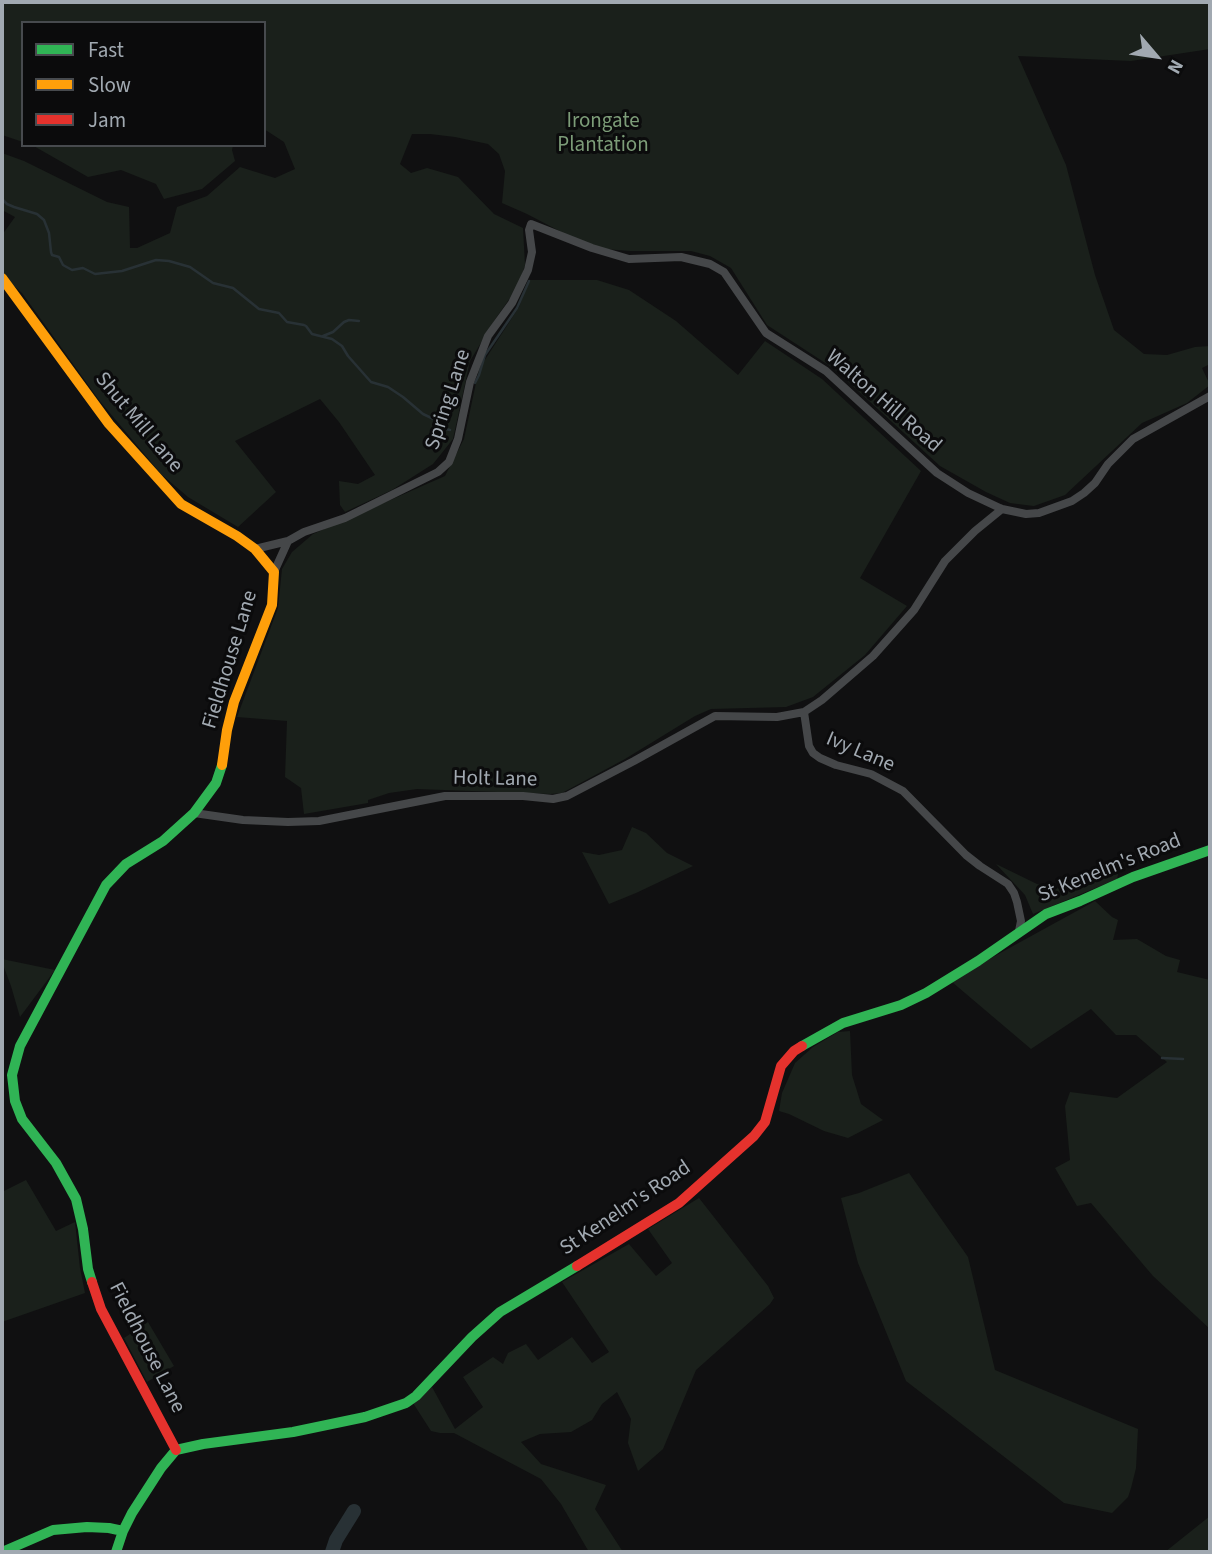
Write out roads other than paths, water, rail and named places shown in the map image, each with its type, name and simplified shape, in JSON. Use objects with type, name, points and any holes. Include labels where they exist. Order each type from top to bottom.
[{"type":"street","name":"Walton Hill Road","points":[[531,225],[629,259],[681,257],[710,264],[724,272],[765,333],[826,372],[937,473],[968,493],[1002,509],[1026,514],[1039,513],[1072,501],[1095,483],[1108,464],[1133,439],[1210,396]]},
{"type":"street","name":"Spring Lane","points":[[255,549],[288,541],[304,532],[345,518],[427,478],[449,462],[458,439],[470,382],[488,337],[512,303],[528,271],[532,252],[531,225]]},
{"type":"street","name":"Shut Mill Lane","points":[[2,278],[109,424],[159,480],[181,503],[255,549],[272,569]]},
{"type":"street","name":"Ivy Lane","points":[[1002,509],[945,561],[914,610],[873,656],[804,712],[809,746],[813,753],[836,765],[871,774],[903,791],[966,855],[1008,884],[1017,902],[1021,921],[1019,931]]},
{"type":"street","points":[[272,569],[288,541]]},
{"type":"street","name":"Fieldhouse Lane","points":[[176,1450],[101,1309],[88,1269],[76,1199],[56,1163],[22,1119],[15,1101],[12,1075],[20,1046],[106,885],[126,864],[163,841],[194,813],[210,793],[221,769],[234,702],[272,605],[272,569]]},
{"type":"street","name":"Holt Lane","points":[[194,813],[243,820],[319,821],[445,796],[523,796],[553,799],[567,796],[715,716],[777,718],[804,712]]},
{"type":"street","name":"St Kenelm's Road","points":[[176,1450],[293,1432],[379,1413],[406,1403],[500,1312],[679,1203],[754,1136],[765,1122],[781,1066],[794,1051],[843,1023],[901,1005],[926,993],[1046,914],[1133,877],[1210,850]]},
{"type":"street","points":[[116,1552],[123,1531],[144,1493],[176,1450]]},
{"type":"street","points":[[2,1552],[53,1530],[88,1527],[123,1531]]},
{"type":"waterway","points":[[2,199],[7,204],[37,214],[44,220],[52,255],[59,257],[63,265],[72,270],[83,268],[95,274],[122,271],[156,260],[190,267],[213,283],[233,288],[259,309],[279,313],[287,322],[304,325],[312,334],[332,339],[342,346],[371,382],[388,387],[423,414],[450,430]]},
{"type":"waterway","points":[[475,383],[485,355],[517,308],[529,281]]},
{"type":"waterway","points":[[323,336],[333,332],[344,322],[359,321]]},
{"type":"waterway","points":[[1162,1058],[1183,1059]]},
{"type":"waterway","points":[[332,1552],[336,1540],[354,1511]]},
{"type":"park label","name":"Irongate Plantation","points":[[603,134]]}]
